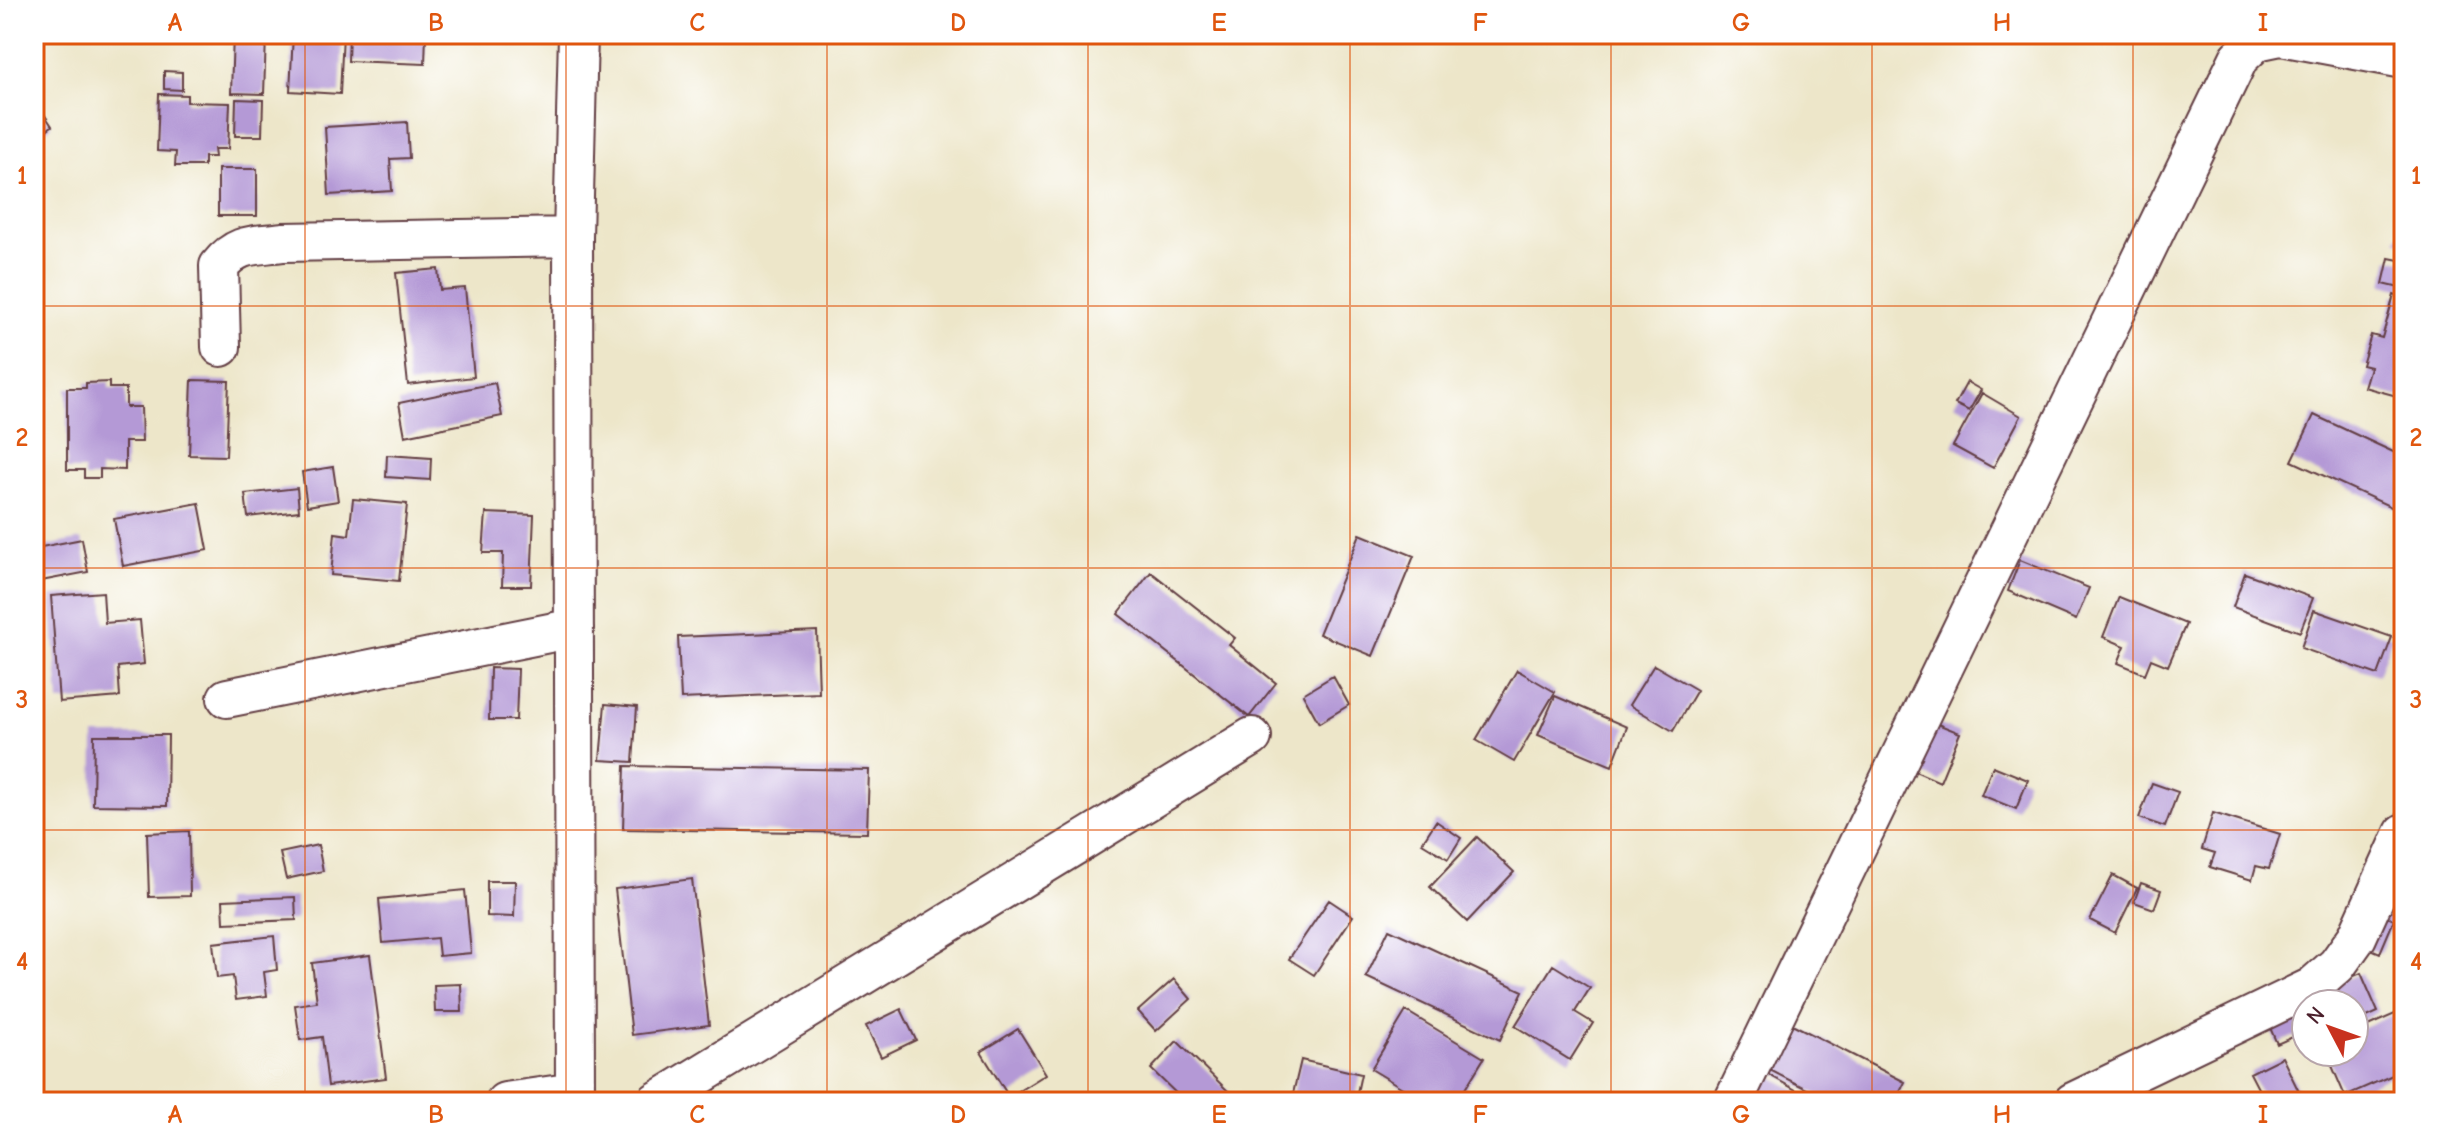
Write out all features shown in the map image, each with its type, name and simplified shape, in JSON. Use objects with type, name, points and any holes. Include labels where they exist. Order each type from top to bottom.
[{"type":"street","points":[[505,1102],[575,1097],[573,237],[578,34]]},
{"type":"street","points":[[1733,1102],[2239,58],[2257,41],[2281,36],[2404,59]]},
{"type":"street","points":[[221,347],[219,266],[231,251],[283,242],[573,237]]},
{"type":"street","points":[[227,698],[574,628]]},
{"type":"street","points":[[656,1102],[1252,737]]},
{"type":"street","points":[[2073,1102],[2312,987],[2337,965],[2357,937],[2404,833]]},
{"type":"building","points":[[293,34],[343,34],[340,94],[290,91]]},
{"type":"building","points":[[349,34],[426,34],[425,64],[348,61]]},
{"type":"building","points":[[233,35],[266,36],[264,94],[231,93]]},
{"type":"building","points":[[164,71],[182,72],[182,90],[164,89]]},
{"type":"building","points":[[159,94],[187,95],[187,102],[230,103],[228,149],[214,149],[215,157],[204,157],[204,166],[175,166],[176,152],[157,151]]},
{"type":"building","points":[[34,99],[52,126],[34,139]]},
{"type":"building","points":[[236,99],[263,100],[262,136],[235,136]]},
{"type":"building","points":[[407,122],[409,158],[390,159],[392,191],[329,195],[325,127]]},
{"type":"building","points":[[218,169],[257,169],[257,216],[218,216]]},
{"type":"building","points":[[2404,227],[2404,244],[2396,240]]},
{"type":"building","points":[[2389,258],[2404,261],[2404,289],[2383,284]]},
{"type":"building","points":[[438,269],[440,290],[465,288],[474,377],[408,385],[396,273]]},
{"type":"building","points":[[2394,295],[2404,298],[2404,398],[2364,387],[2370,367],[2362,365],[2371,335],[2382,338]]},
{"type":"building","points":[[192,380],[229,381],[226,456],[189,455]]},
{"type":"building","points":[[109,382],[109,388],[126,388],[126,407],[141,407],[142,442],[125,442],[125,470],[100,469],[100,478],[84,478],[84,470],[67,470],[67,388],[86,388],[86,383]]},
{"type":"building","points":[[1967,382],[1981,390],[1969,411],[1955,404]]},
{"type":"building","points":[[495,383],[502,416],[405,436],[399,403]]},
{"type":"building","points":[[1982,393],[2021,416],[1993,468],[1953,446]]},
{"type":"building","points":[[2314,415],[2404,457],[2404,513],[2292,461]]},
{"type":"building","points":[[387,455],[431,458],[430,480],[386,477]]},
{"type":"building","points":[[333,467],[338,501],[307,506],[302,472]]},
{"type":"building","points":[[297,488],[299,511],[248,517],[245,494]]},
{"type":"building","points":[[353,499],[407,504],[399,581],[331,575],[335,533],[349,535]]},
{"type":"building","points":[[199,503],[208,550],[123,566],[114,519]]},
{"type":"building","points":[[486,513],[534,515],[531,586],[502,586],[503,553],[483,553]]},
{"type":"building","points":[[1360,534],[1414,556],[1373,656],[1319,634]]},
{"type":"building","points":[[82,539],[88,572],[41,581],[36,548]]},
{"type":"building","points":[[2020,560],[2089,588],[2076,620],[2008,591]]},
{"type":"building","points":[[1151,572],[1235,638],[1229,645],[1276,683],[1249,717],[1118,614]]},
{"type":"building","points":[[2245,573],[2313,598],[2300,632],[2233,607]]},
{"type":"building","points":[[103,592],[105,623],[140,620],[144,664],[118,667],[120,697],[59,702],[51,596]]},
{"type":"building","points":[[2119,597],[2186,624],[2168,666],[2151,659],[2145,674],[2118,663],[2125,646],[2103,637]]},
{"type":"building","points":[[2314,610],[2392,637],[2378,675],[2301,648]]},
{"type":"building","points":[[817,631],[819,693],[681,699],[678,637]]},
{"type":"building","points":[[1654,665],[1697,690],[1673,731],[1629,705]]},
{"type":"building","points":[[490,668],[518,669],[516,720],[489,720]]},
{"type":"building","points":[[1517,670],[1555,692],[1514,762],[1476,740]]},
{"type":"building","points":[[1333,676],[1349,705],[1319,723],[1303,694]]},
{"type":"building","points":[[1555,696],[1627,727],[1612,766],[1538,735]]},
{"type":"building","points":[[605,704],[637,707],[633,762],[600,760]]},
{"type":"building","points":[[1920,717],[1960,733],[1940,782],[1901,765]]},
{"type":"building","points":[[94,735],[168,735],[167,806],[93,805]]},
{"type":"building","points":[[625,766],[869,770],[867,833],[623,829]]},
{"type":"building","points":[[1993,766],[2028,780],[2016,809],[1981,795]]},
{"type":"building","points":[[2152,783],[2178,792],[2165,827],[2139,818]]},
{"type":"building","points":[[2213,813],[2280,834],[2269,869],[2256,866],[2252,880],[2210,867],[2215,853],[2202,849]]},
{"type":"building","points":[[1436,821],[1461,838],[1448,859],[1422,843]]},
{"type":"building","points":[[189,831],[190,896],[149,897],[147,833]]},
{"type":"building","points":[[1477,837],[1514,872],[1467,922],[1430,887]]},
{"type":"building","points":[[318,845],[323,871],[286,879],[280,853]]},
{"type":"building","points":[[2113,875],[2137,888],[2115,933],[2090,920]]},
{"type":"building","points":[[692,879],[709,1025],[632,1035],[615,889]]},
{"type":"building","points":[[487,881],[515,881],[514,917],[487,916]]},
{"type":"building","points":[[2141,883],[2161,890],[2154,909],[2134,902]]},
{"type":"building","points":[[465,890],[471,953],[439,956],[437,938],[383,943],[379,899]]},
{"type":"building","points":[[295,897],[296,920],[224,923],[223,900]]},
{"type":"building","points":[[1329,900],[1353,916],[1314,975],[1289,959]]},
{"type":"building","points":[[2372,910],[2394,920],[2380,953],[2357,943]]},
{"type":"building","points":[[1389,929],[1523,991],[1500,1040],[1366,977]]},
{"type":"building","points":[[274,936],[277,970],[264,972],[267,996],[236,1000],[233,976],[217,978],[213,943]]},
{"type":"building","points":[[370,955],[386,1078],[328,1086],[322,1037],[300,1040],[295,1005],[317,1002],[312,963]]},
{"type":"building","points":[[1553,965],[1590,988],[1575,1012],[1593,1023],[1570,1060],[1515,1026]]},
{"type":"building","points":[[2361,973],[2368,988],[2334,988],[2333,985]]},
{"type":"building","points":[[1174,979],[1191,999],[1156,1031],[1138,1011]]},
{"type":"building","points":[[461,984],[462,1012],[435,1012],[434,985]]},
{"type":"building","points":[[2370,994],[2378,1012],[2370,1016]]},
{"type":"building","points":[[901,1009],[916,1040],[881,1057],[866,1026]]},
{"type":"building","points":[[2404,1010],[2404,1070],[2345,1096],[2333,1068],[2370,1068],[2370,1025]]},
{"type":"building","points":[[1406,1011],[1484,1058],[1457,1102],[1416,1102],[1419,1098],[1371,1069]]},
{"type":"building","points":[[2290,1013],[2290,1038],[2277,1044],[2268,1023]]},
{"type":"building","points":[[1790,1023],[1905,1082],[1895,1102],[1832,1102],[1766,1068]]},
{"type":"building","points":[[1018,1029],[1046,1074],[1009,1097],[981,1052]]},
{"type":"building","points":[[1177,1041],[1230,1093],[1221,1102],[1185,1102],[1151,1069]]},
{"type":"building","points":[[2282,1057],[2304,1102],[2265,1102],[2250,1073]]},
{"type":"building","points":[[1301,1060],[1361,1074],[1355,1102],[1291,1102]]},
{"type":"building","points":[[1762,1071],[1817,1102],[1763,1102],[1749,1094]]},
{"type":"building","points":[[2404,1091],[2404,1102],[2380,1102]]}]
